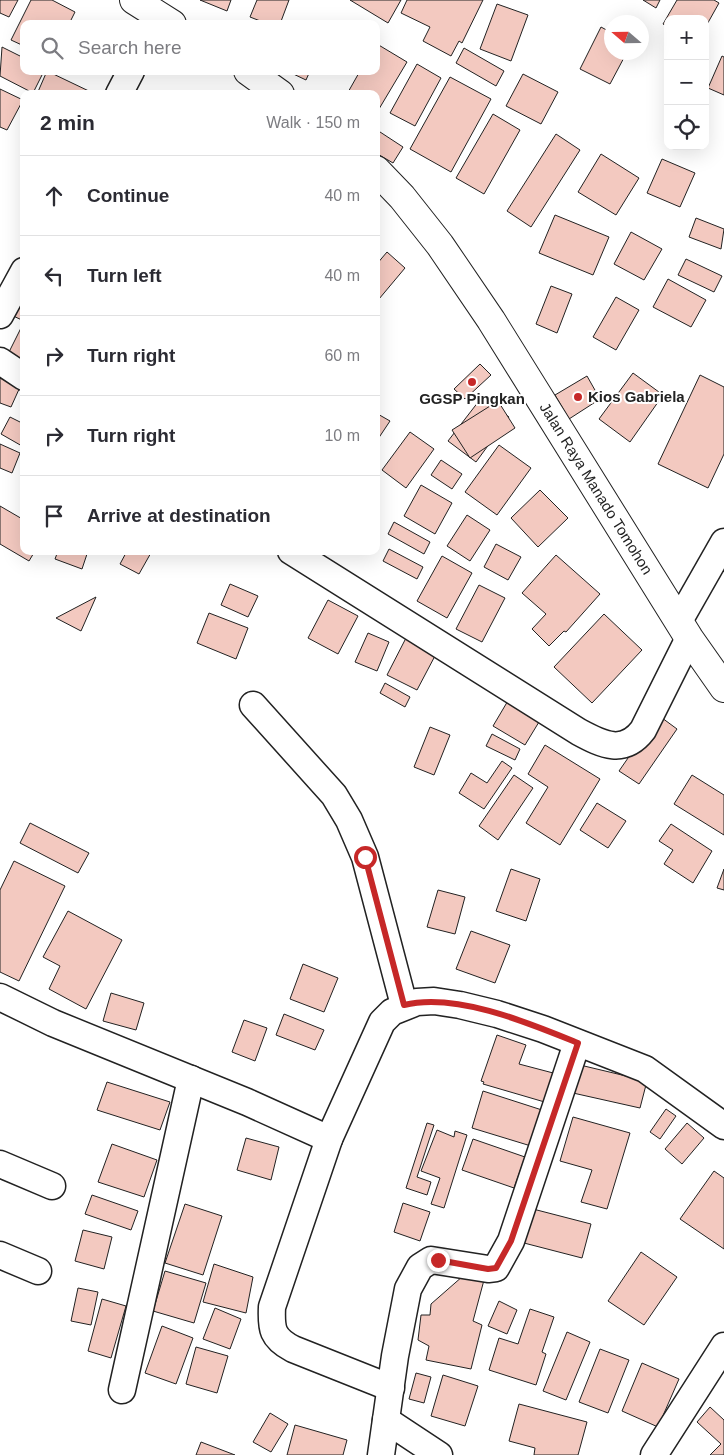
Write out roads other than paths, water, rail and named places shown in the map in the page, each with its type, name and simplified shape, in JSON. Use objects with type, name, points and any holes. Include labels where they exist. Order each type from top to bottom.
[{"type":"highway","points":[[134,0],[166,20]]},
{"type":"highway","points":[[254,75],[274,90]]},
{"type":"highway","name":"Jalan Raya Manado Tomohon","points":[[380,174],[402,197],[440,245],[490,320],[684,630],[724,688]]},
{"type":"street","points":[[121,90],[129,75]]},
{"type":"street","points":[[0,315],[20,278]]},
{"type":"street","points":[[0,362],[20,374]]},
{"type":"street","points":[[297,555],[579,732],[607,744],[628,744],[636,739],[643,730],[684,630],[724,542]]},
{"type":"street","points":[[252,705],[334,795],[348,820],[365,857],[404,1005]]},
{"type":"street","points":[[391,1388],[281,1343],[271,1326],[272,1307],[329,1139],[382,1022],[392,1012],[404,1005],[434,1001],[460,1004],[543,1029],[645,1069],[724,1126]]},
{"type":"street","points":[[1,1002],[191,1079],[329,1139]]},
{"type":"street","points":[[381,1455],[408,1289],[420,1267],[425,1262],[438,1260],[488,1269],[496,1268],[503,1259],[511,1241],[578,1043]]},
{"type":"street","points":[[122,1390],[191,1079]]},
{"type":"street","points":[[0,1164],[52,1186]]},
{"type":"street","points":[[0,1255],[38,1272]]},
{"type":"street","points":[[654,1455],[724,1346]]},
{"type":"street","points":[[386,1420],[439,1455]]},
{"type":"place","name":"GGSP Pingkan","points":[[472,382]]},
{"type":"place","name":"Kios Gabriela","points":[[578,397]]}]
